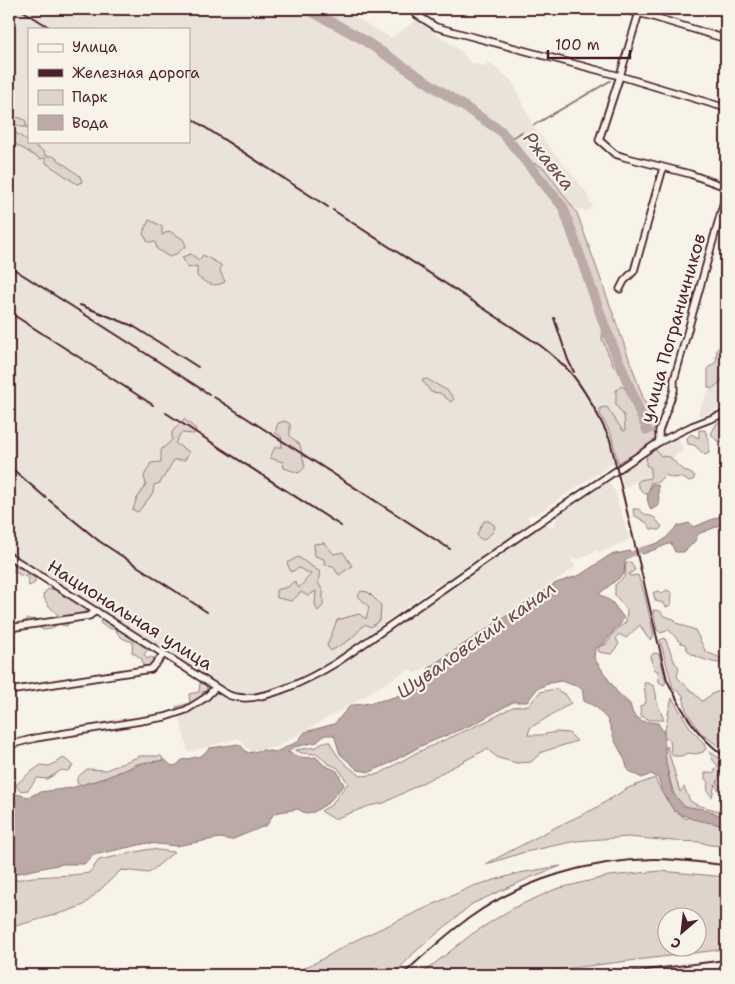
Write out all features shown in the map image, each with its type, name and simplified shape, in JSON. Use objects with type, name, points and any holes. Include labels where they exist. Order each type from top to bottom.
[{"type":"street","points":[[412,9],[417,15],[436,27],[620,76],[726,108]]},
{"type":"street","points":[[621,9],[639,11],[726,39]]},
{"type":"street","points":[[639,11],[599,140],[615,154],[690,174],[726,187]]},
{"type":"street","points":[[620,289],[624,281],[634,271],[663,168]]},
{"type":"street","name":"улица Пограничников","points":[[659,442],[659,431],[674,390],[674,380],[726,194]]},
{"type":"street","points":[[659,442],[692,426],[726,413]]},
{"type":"street","name":"Национальная улица","points":[[9,556],[216,688],[236,698],[254,698],[284,689],[336,663],[659,442]]},
{"type":"street","points":[[9,628],[89,616],[96,611]]},
{"type":"street","points":[[9,691],[151,668],[164,654]]},
{"type":"street","points":[[9,745],[36,738],[165,717],[186,710],[205,698],[216,688]]},
{"type":"shaded area","points":[[9,9],[340,9],[391,38],[417,20],[462,52],[470,62],[484,67],[488,62],[512,81],[534,128],[586,192],[592,207],[587,211],[574,208],[597,278],[655,438],[535,515],[532,514],[527,517],[531,523],[442,585],[440,583],[324,666],[283,685],[258,693],[247,695],[231,692],[9,554]]},
{"type":"shaded area","points":[[726,331],[726,405],[701,416],[698,415],[700,407],[714,381]]},
{"type":"shaded area","points":[[677,436],[683,450],[648,477],[624,487],[619,470],[661,443]]},
{"type":"shaded area","points":[[608,482],[615,491],[630,539],[599,553],[597,550],[579,559],[570,558],[576,567],[416,674],[409,669],[277,747],[250,751],[239,738],[188,752],[180,718],[217,692],[232,699],[245,700],[321,674],[545,521],[550,528],[555,524],[558,515]]},
{"type":"green space","points":[[9,110],[13,117],[26,121],[28,130],[26,127],[19,126],[12,118],[9,118]]},
{"type":"green space","points":[[16,133],[44,152],[46,156],[53,156],[80,176],[82,182],[77,184],[46,163],[45,158],[40,159],[12,142],[11,136]]},
{"type":"green space","points":[[534,163],[544,168],[577,213],[645,403],[657,421],[654,430],[648,430],[642,425],[623,372],[614,367],[602,339],[603,321],[578,249],[567,208],[536,173]]},
{"type":"green space","points":[[149,220],[162,226],[162,235],[169,231],[183,239],[186,246],[169,257],[157,249],[155,242],[148,242],[143,234]]},
{"type":"green space","points":[[191,254],[199,260],[203,255],[221,265],[220,271],[225,282],[213,285],[200,279],[197,276],[197,266],[188,268],[182,257]]},
{"type":"green space","points":[[721,347],[724,352],[721,358],[726,372],[723,379],[712,389],[708,387],[708,368],[716,362],[717,349]]},
{"type":"green space","points":[[427,379],[448,391],[454,399],[451,402],[440,393],[431,392],[422,380]]},
{"type":"green space","points":[[622,386],[628,392],[642,428],[655,433],[656,438],[654,443],[618,463],[611,434],[600,414],[600,408],[607,407],[623,431],[625,431],[624,416],[616,405],[616,390]]},
{"type":"green space","points":[[184,419],[196,429],[194,434],[181,433],[175,443],[189,452],[185,460],[174,460],[160,483],[154,485],[153,493],[138,512],[133,510],[136,500],[146,485],[144,476],[151,463],[161,462],[161,450],[172,440],[172,432]]},
{"type":"green space","points":[[285,421],[290,424],[290,436],[300,445],[305,467],[299,473],[284,468],[283,462],[270,458],[275,447],[282,447],[281,436],[275,433],[278,423]]},
{"type":"green space","points":[[726,421],[726,442],[717,441],[711,434],[717,423]]},
{"type":"green space","points":[[699,430],[705,430],[709,442],[709,453],[705,455],[694,445],[688,444],[687,438],[691,434],[699,438]]},
{"type":"green space","points":[[655,449],[661,456],[670,457],[679,467],[695,476],[693,480],[688,481],[681,477],[673,478],[665,475],[658,482],[650,483],[649,493],[645,494],[637,483],[640,480],[650,478],[651,468],[646,465],[647,451]]},
{"type":"green space","points":[[633,509],[638,509],[646,515],[654,517],[662,527],[659,530],[651,529],[647,523],[634,515]]},
{"type":"green space","points":[[484,521],[489,521],[495,526],[493,532],[483,540],[477,534]]},
{"type":"green space","points":[[324,543],[334,554],[343,552],[352,566],[339,575],[333,566],[324,565],[324,559],[315,556],[314,544]]},
{"type":"green space","points":[[298,557],[320,572],[318,582],[323,592],[323,606],[318,611],[315,605],[316,591],[308,596],[301,592],[292,601],[277,598],[276,590],[288,587],[294,581],[299,588],[311,574],[299,568],[291,572],[287,563]]},
{"type":"green space","points":[[9,562],[14,564],[15,567],[25,569],[26,574],[35,578],[35,583],[29,586],[27,577],[18,574],[16,571],[9,570]]},
{"type":"green space","points":[[631,562],[635,570],[629,574],[630,576],[638,575],[654,635],[651,640],[640,625],[626,638],[619,634],[616,638],[619,644],[611,654],[599,652],[598,647],[607,644],[613,633],[626,622],[627,610],[615,595],[615,585],[625,576],[626,563]]},
{"type":"green space","points":[[48,589],[59,590],[63,596],[72,598],[78,605],[86,609],[86,613],[75,620],[69,621],[67,626],[58,624],[51,629],[43,630],[38,627],[27,627],[24,622],[27,619],[48,620],[58,615],[47,604],[43,595]]},
{"type":"green space","points":[[667,590],[672,593],[671,605],[666,607],[663,603],[656,601],[653,593],[657,591],[662,593]]},
{"type":"green space","points":[[361,591],[368,592],[381,605],[380,620],[371,627],[365,624],[351,639],[331,651],[327,646],[337,620],[359,614],[366,619],[369,607],[358,596]]},
{"type":"green space","points":[[653,610],[660,611],[664,616],[674,619],[676,623],[695,630],[706,652],[721,658],[722,663],[695,656],[669,630],[661,633],[657,630]]},
{"type":"green space","points":[[105,620],[134,638],[148,650],[144,654],[147,659],[151,657],[156,659],[152,665],[143,666],[142,659],[132,652],[133,642],[120,637],[116,629],[111,629],[101,624],[100,621]]},
{"type":"green space","points":[[665,638],[675,663],[679,667],[677,677],[702,701],[714,693],[726,689],[725,745],[719,747],[699,731],[686,710],[683,695],[673,688],[660,640]]},
{"type":"green space","points":[[654,653],[659,654],[666,682],[664,685],[659,682],[658,671],[654,669],[651,656]]},
{"type":"green space","points":[[200,683],[206,684],[207,691],[202,692],[203,700],[175,715],[176,707],[190,703],[189,694],[199,692]]},
{"type":"green space","points":[[644,683],[654,686],[657,703],[664,720],[650,720],[641,716],[640,706],[645,704],[646,701]]},
{"type":"green space","points":[[555,689],[566,695],[571,703],[530,728],[528,735],[556,732],[569,733],[577,741],[542,752],[531,762],[517,763],[498,758],[487,749],[384,803],[369,806],[334,819],[321,811],[331,805],[348,783],[338,768],[327,763],[318,754],[302,753],[295,750],[317,747],[323,742],[330,742],[343,761],[361,776],[379,774],[416,753],[513,707],[529,705],[540,692]]},
{"type":"green space","points":[[672,698],[691,729],[703,742],[706,749],[703,752],[673,756],[670,740],[663,737]]},
{"type":"green space","points":[[667,746],[680,792],[684,787],[690,801],[697,805],[726,813],[726,846],[700,842],[628,837],[576,841],[525,852],[484,865],[594,809],[628,788],[655,778],[668,801],[686,819],[690,815],[676,802],[663,754]]},
{"type":"green space","points":[[709,751],[723,761],[723,769],[717,783],[721,787],[719,791],[715,784],[712,797],[709,794],[705,773],[713,773],[718,766]]},
{"type":"green space","points":[[140,756],[161,756],[163,758],[161,762],[135,764],[126,771],[118,772],[110,778],[82,785],[77,783],[77,778],[87,769],[106,770]]},
{"type":"green space","points":[[64,758],[73,766],[68,771],[62,770],[47,779],[37,778],[28,790],[20,791],[16,785],[41,765],[49,766]]},
{"type":"green space","points":[[150,849],[174,852],[149,873],[121,870],[84,905],[9,928],[9,881],[33,877],[89,873],[99,860]]},
{"type":"green space","points":[[561,866],[529,878],[472,904],[415,952],[395,973],[288,975],[317,962],[352,942],[473,886],[519,873]]},
{"type":"green space","points":[[661,871],[726,877],[726,949],[708,951],[708,906],[658,906],[658,956],[669,956],[531,973],[420,975],[472,934],[513,908],[556,889],[609,876]]},
{"type":"water","points":[[652,484],[658,485],[659,505],[651,510],[647,497]]},
{"type":"water","points":[[720,516],[721,525],[698,534],[695,541],[684,552],[675,552],[671,543],[643,554],[640,552],[642,548],[661,542],[677,526],[689,523],[694,527]]},
{"type":"water","points":[[630,551],[633,554],[625,561],[624,574],[599,594],[612,602],[624,618],[605,643],[595,649],[594,658],[617,692],[630,704],[633,714],[642,721],[658,723],[664,733],[666,763],[672,792],[684,806],[707,810],[726,818],[726,826],[692,819],[674,811],[662,791],[658,778],[651,774],[642,778],[628,771],[608,720],[596,707],[584,701],[582,688],[561,681],[550,683],[537,689],[527,702],[513,702],[476,723],[421,746],[370,772],[358,770],[340,754],[334,735],[325,735],[317,742],[294,747],[288,752],[302,757],[316,757],[324,765],[337,771],[344,785],[328,803],[314,812],[305,813],[298,809],[274,813],[267,825],[231,840],[220,838],[176,846],[148,843],[94,855],[84,864],[62,864],[9,875],[9,792],[28,797],[40,792],[71,788],[107,777],[142,763],[165,760],[172,766],[177,765],[182,760],[201,756],[210,748],[239,744],[248,753],[263,750],[276,752],[297,742],[305,732],[334,724],[351,705],[380,701],[412,690],[425,679],[429,667],[556,583],[580,575],[610,555]]},
{"type":"waterway","name":"Ржавка","points":[[307,9],[359,37],[501,131],[563,207],[605,327],[647,430]]},
{"type":"waterway","points":[[534,125],[610,81]]},
{"type":"waterway","points":[[508,140],[522,132]]},
{"type":"waterway","name":"Шуваловский канал","points":[[627,556],[646,548]]},
{"type":"railway","points":[[20,9],[50,28]]},
{"type":"railway","points":[[190,118],[328,207]]},
{"type":"railway","points":[[333,210],[541,346],[570,372],[582,388],[610,440],[667,680],[694,726],[726,758]]},
{"type":"railway","points":[[9,266],[209,394]]},
{"type":"railway","points":[[80,305],[133,326],[198,367]]},
{"type":"railway","points":[[9,312],[153,405]]},
{"type":"railway","points":[[554,318],[574,372]]},
{"type":"railway","points":[[214,397],[450,549]]},
{"type":"railway","points":[[166,413],[341,526]]},
{"type":"railway","points":[[9,466],[46,498]]},
{"type":"railway","points":[[49,500],[99,541],[207,612]]},
{"type":"railway","points":[[402,975],[445,937],[492,903],[536,882],[558,874],[606,863],[630,860],[663,859],[726,865]]},
{"type":"railway","points":[[606,975],[726,960]]}]
